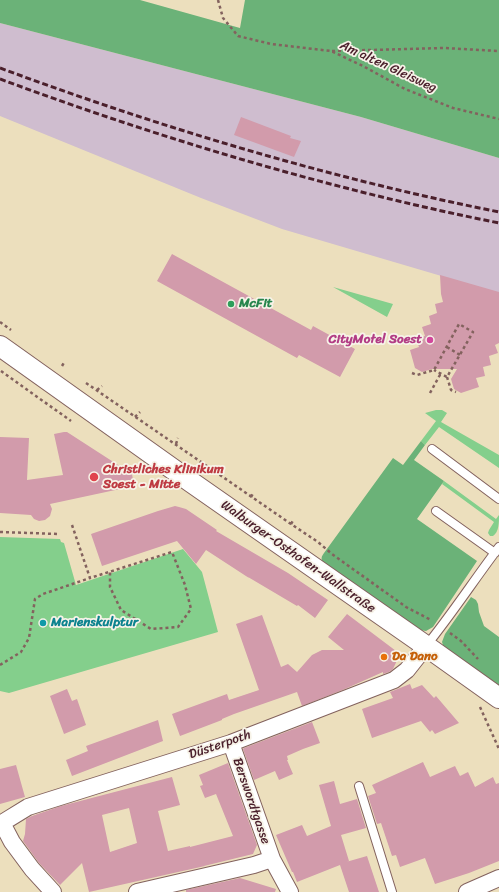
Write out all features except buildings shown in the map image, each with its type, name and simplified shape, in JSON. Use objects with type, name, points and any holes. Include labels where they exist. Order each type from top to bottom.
[{"type":"street","name":"Walburger-Osthofen-Wallstraße","points":[[0,346],[499,698]]},
{"type":"street","name":"Düsterpoth","points":[[1,823],[28,807],[231,743],[394,680],[407,670],[426,646]]},
{"type":"street","name":"Berswordtgasse","points":[[231,743],[272,859],[290,892]]},
{"type":"street","points":[[1,823],[12,842],[32,869],[53,892]]},
{"type":"street","points":[[137,892],[254,865],[272,859]]},
{"type":"street","points":[[468,892],[499,878]]},
{"type":"lane","points":[[432,449],[499,499]]},
{"type":"lane","points":[[426,646],[442,627],[484,566],[497,550],[436,511]]},
{"type":"lane","points":[[359,786],[392,892]]},
{"type":"path","name":"Am alten Gleisweg","points":[[218,0],[223,18],[238,36],[271,44],[331,51],[412,91],[453,108],[499,119]]},
{"type":"path","points":[[331,51],[444,48],[499,51]]},
{"type":"path","points":[[0,322],[12,330]]},
{"type":"path","points":[[412,373],[417,375],[434,370],[459,324],[473,332],[448,377],[451,390],[456,392]]},
{"type":"path","points":[[447,347],[460,354]]},
{"type":"path","points":[[56,362],[62,366],[65,361]]},
{"type":"path","points":[[434,370],[448,377]]},
{"type":"path","points":[[430,393],[441,374]]},
{"type":"path","points":[[85,382],[318,542],[332,554],[406,607],[442,627],[461,641],[483,664]]},
{"type":"path","points":[[97,390],[102,386]]},
{"type":"path","points":[[135,417],[140,412]]},
{"type":"path","points":[[176,444],[178,438]]},
{"type":"path","points":[[215,471],[218,466]]},
{"type":"path","points":[[251,497],[254,492]]},
{"type":"path","points":[[291,524],[294,520]]},
{"type":"path","points":[[72,525],[90,578]]},
{"type":"path","points":[[0,532],[59,534]]},
{"type":"path","points":[[0,665],[21,652],[29,638],[35,599],[43,594],[90,578],[172,552],[185,585],[191,609],[178,627],[151,629],[121,610],[110,587],[110,572]]},
{"type":"path","points":[[480,705],[499,749]]},
{"type":"shaded area","points":[[0,23],[361,117],[499,158],[499,293],[282,229],[201,198],[0,116]]},
{"type":"green space","points":[[0,0],[140,0],[240,28],[245,0],[499,0],[499,158],[361,117],[0,23]]},
{"type":"green space","points":[[333,287],[393,304],[387,317]]},
{"type":"green space","points":[[442,410],[447,413],[441,422],[499,455],[499,468],[439,427],[425,445],[421,441],[436,421],[425,413]]},
{"type":"green space","points":[[421,441],[425,445],[414,460],[444,481],[417,519],[477,561],[433,627],[426,631],[420,630],[323,563],[322,559],[324,553],[393,458],[403,465]]},
{"type":"green space","points":[[444,481],[496,519],[499,515],[498,527],[493,536],[490,536],[488,533],[494,522],[442,484]]},
{"type":"green space","points":[[0,537],[60,539],[61,542],[64,543],[76,585],[183,549],[202,572],[218,632],[9,693],[0,691]]},
{"type":"green space","points":[[471,597],[476,600],[478,604],[484,626],[499,637],[499,687],[444,648],[442,642],[445,634]]},
{"type":"railway","points":[[0,68],[122,111],[246,150],[372,184],[499,212]]},
{"type":"railway","points":[[0,79],[122,122],[246,161],[372,195],[499,223]]},
{"type":"place","name":"McFit","points":[[231,304]]},
{"type":"place","name":"CityMotel Soest","points":[[430,340]]},
{"type":"place","name":"Christliches Klinikum Soest - Mitte","points":[[94,477]]},
{"type":"place","name":"Marienskulptur","points":[[43,623]]},
{"type":"place","name":"Da Dano","points":[[384,657]]}]
